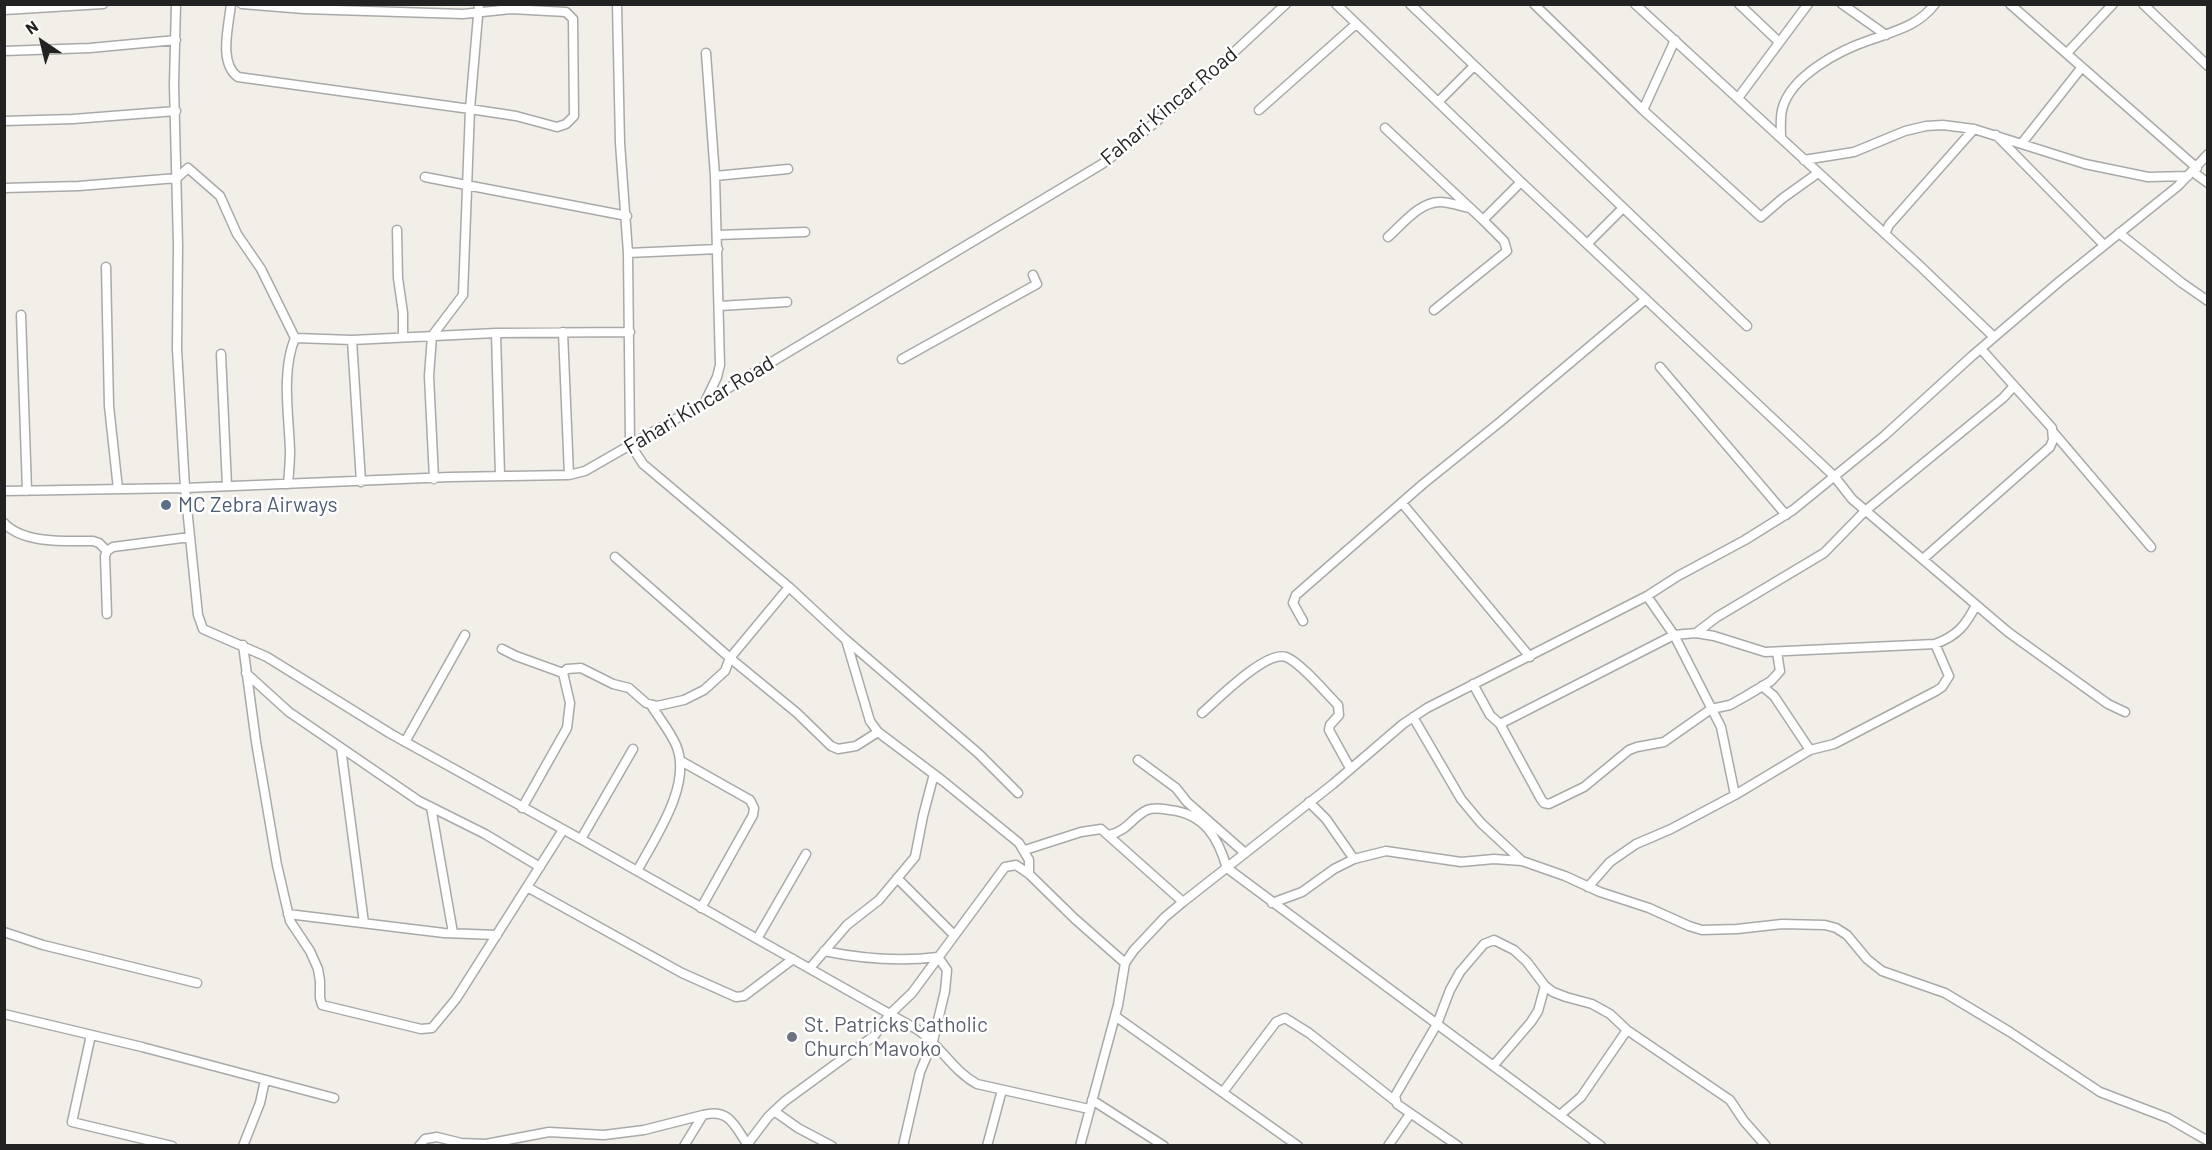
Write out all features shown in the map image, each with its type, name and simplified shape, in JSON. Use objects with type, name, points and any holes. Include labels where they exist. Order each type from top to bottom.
[{"type":"street","points":[[4,10],[103,4]]},
{"type":"street","points":[[176,4],[174,85],[177,178],[177,349],[185,488],[195,596],[201,625],[208,631],[267,657],[405,742],[890,1014],[933,1041],[962,1075],[977,1084],[1091,1105],[1164,1146]]},
{"type":"street","points":[[231,4],[227,53],[230,67],[238,77],[516,116],[557,127],[566,124],[574,116],[573,19],[566,12],[478,8],[464,14],[242,4]]},
{"type":"street","points":[[617,4],[620,143],[627,216],[630,444],[643,464],[789,587],[978,753],[1018,793]]},
{"type":"street","name":"Fahari Kincar Road","points":[[4,491],[185,488],[569,475],[585,471],[705,402],[1102,164],[1162,116],[1286,4]]},
{"type":"street","points":[[1336,4],[1521,182],[1834,476],[1865,511],[2008,632],[2108,704],[2125,712]]},
{"type":"street","points":[[1410,4],[1747,326]]},
{"type":"street","points":[[1534,4],[1643,110],[1761,217],[1818,173]]},
{"type":"street","points":[[1635,4],[1994,337]]},
{"type":"street","points":[[1739,4],[1779,42]]},
{"type":"street","points":[[1738,98],[1808,4]]},
{"type":"street","points":[[1842,4],[1886,35]]},
{"type":"street","points":[[1781,138],[1781,112],[1788,96],[1798,84],[1824,62],[1854,45],[1886,35],[1918,21],[1935,4]]},
{"type":"street","points":[[2010,4],[2067,52],[2193,172],[2208,183]]},
{"type":"street","points":[[2067,52],[2113,4]]},
{"type":"street","points":[[2143,4],[2208,66]]},
{"type":"street","points":[[434,479],[429,376],[432,336],[463,295],[470,109],[478,8]]},
{"type":"street","points":[[1259,110],[1356,24]]},
{"type":"street","points":[[4,51],[90,48],[176,40]]},
{"type":"street","points":[[1643,110],[1675,40]]},
{"type":"street","points":[[705,402],[717,378],[720,365],[715,176],[706,53]]},
{"type":"street","points":[[1438,102],[1474,66]]},
{"type":"street","points":[[2022,143],[2082,67]]},
{"type":"street","points":[[4,121],[176,111]]},
{"type":"street","points":[[1804,160],[1854,152],[1886,137],[1926,126],[1974,129],[2085,164],[2148,177],[2193,172]]},
{"type":"street","points":[[1385,128],[1504,241],[1507,251],[1434,310]]},
{"type":"street","points":[[1885,234],[1889,225],[1974,129]]},
{"type":"street","points":[[1996,135],[2104,246]]},
{"type":"street","points":[[1080,1146],[1115,1016],[1125,963],[1165,917],[1426,708],[1647,596],[1785,515],[1884,436],[1981,348],[2193,172],[2208,154]]},
{"type":"street","points":[[4,188],[79,186],[177,178],[188,168],[220,196],[237,234],[261,269],[295,338],[288,369],[290,454],[288,484]]},
{"type":"street","points":[[715,176],[788,169]]},
{"type":"street","points":[[425,177],[627,216]]},
{"type":"street","points":[[1483,220],[1521,182]]},
{"type":"street","points":[[1388,237],[1430,203],[1441,202],[1469,208]]},
{"type":"street","points":[[1588,243],[1623,208]]},
{"type":"street","points":[[397,230],[403,336]]},
{"type":"street","points":[[717,236],[805,232]]},
{"type":"street","points":[[2118,233],[2182,284],[2208,301]]},
{"type":"street","points":[[628,253],[718,249]]},
{"type":"street","points":[[106,267],[109,406],[118,489]]},
{"type":"street","points":[[902,359],[1037,284],[1033,275]]},
{"type":"street","points":[[1303,621],[1293,603],[1296,595],[1423,484],[1646,299]]},
{"type":"street","points":[[719,306],[787,302]]},
{"type":"street","points":[[21,315],[27,490]]},
{"type":"street","points":[[564,332],[569,475]]},
{"type":"street","points":[[295,338],[352,340],[496,333],[630,332]]},
{"type":"street","points":[[496,333],[500,476]]},
{"type":"street","points":[[352,340],[361,482]]},
{"type":"street","points":[[1981,348],[2052,428],[2151,547]]},
{"type":"street","points":[[221,354],[227,486]]},
{"type":"street","points":[[1660,367],[1785,515]]},
{"type":"street","points":[[1696,633],[1717,617],[1824,553],[1865,511],[1949,440],[1996,404],[2014,386]]},
{"type":"street","points":[[1923,559],[2050,447],[2054,433]]},
{"type":"street","points":[[1402,503],[1530,657]]},
{"type":"street","points":[[4,523],[8,527],[38,539],[93,541],[99,543],[107,551]]},
{"type":"street","points":[[107,614],[105,556],[107,551],[113,547],[190,537]]},
{"type":"street","points":[[615,557],[730,658],[797,713],[831,746],[838,749],[856,746],[878,732]]},
{"type":"street","points":[[651,705],[684,700],[704,690],[725,671],[730,658],[789,587]]},
{"type":"street","points":[[1647,596],[1674,635],[1721,727],[1735,795]]},
{"type":"street","points":[[1500,724],[1674,635],[1696,633],[1714,636],[1752,650],[1777,652],[1935,644],[1958,633],[1976,605]]},
{"type":"street","points":[[405,742],[465,635]]},
{"type":"street","points":[[846,639],[870,722],[878,732],[934,774],[1025,850],[1029,860],[1029,874]]},
{"type":"street","points":[[1588,887],[1622,852],[1735,795],[1810,750],[1834,744],[1942,687],[1948,676],[1935,644]]},
{"type":"street","points":[[243,645],[273,842],[288,914],[293,929],[315,960],[322,1005],[421,1029],[429,1029],[436,1025],[456,999],[563,830]]},
{"type":"street","points":[[502,649],[563,673]]},
{"type":"street","points":[[1473,684],[1490,715],[1500,724],[1541,799],[1544,803],[1549,804],[1584,787],[1629,750],[1665,742],[1712,709],[1730,705],[1762,686],[1780,671],[1777,652]]},
{"type":"street","points":[[1202,714],[1259,665],[1273,657],[1284,656],[1294,662],[1338,705],[1339,715],[1330,724],[1329,730],[1350,768]]},
{"type":"street","points":[[563,673],[567,669],[581,668],[613,684],[629,688],[651,705],[676,744],[681,761],[673,803],[637,871]]},
{"type":"street","points":[[246,673],[289,711],[419,801],[485,834],[540,867]]},
{"type":"street","points":[[522,808],[567,728],[570,703],[563,673]]},
{"type":"street","points":[[1762,686],[1774,696],[1810,750]]},
{"type":"street","points":[[1413,717],[1461,799],[1481,823],[1522,861]]},
{"type":"street","points":[[341,748],[364,923]]},
{"type":"street","points":[[581,839],[633,749]]},
{"type":"street","points":[[1138,760],[1176,788],[1187,802],[1245,853]]},
{"type":"street","points":[[681,761],[750,800],[754,808],[753,815],[701,908]]},
{"type":"street","points":[[810,968],[847,925],[879,900],[915,857],[922,816],[934,774]]},
{"type":"street","points":[[1309,802],[1326,819],[1354,859]]},
{"type":"street","points":[[431,807],[453,933]]},
{"type":"street","points":[[1109,835],[1122,832],[1149,810],[1159,808],[1184,811],[1198,819],[1211,832],[1221,850],[1227,868],[1601,1146]]},
{"type":"street","points":[[1025,850],[1092,829],[1101,829],[1183,902]]},
{"type":"street","points":[[1272,903],[1302,892],[1334,869],[1354,859],[1386,851],[1461,862],[1494,859],[1522,861],[1702,930],[1808,923],[1836,928],[1847,935],[1867,959],[1882,971],[1945,993],[2010,1032],[2100,1092],[2168,1118],[2208,1141]]},
{"type":"street","points":[[757,939],[806,854]]},
{"type":"street","points":[[419,1146],[432,1137],[461,1143],[486,1144],[549,1132],[604,1135],[644,1130],[714,1112],[730,1120],[747,1145],[774,1111],[874,1036],[890,1014],[912,993],[1005,867],[1016,865],[1029,874],[1125,963]]},
{"type":"street","points":[[897,878],[954,934]]},
{"type":"street","points":[[527,887],[682,973],[735,997],[744,996],[793,959]]},
{"type":"street","points":[[288,914],[453,933],[497,934]]},
{"type":"street","points":[[4,932],[43,945],[197,983]]},
{"type":"street","points":[[1394,1100],[1437,1024],[1450,990],[1461,972],[1479,948],[1494,940],[1514,950],[1527,962],[1545,986],[1566,998],[1592,1004],[1610,1014],[1627,1030],[1730,1100],[1744,1121],[1766,1146]]},
{"type":"street","points":[[824,951],[852,957],[906,961],[938,957]]},
{"type":"street","points":[[903,1146],[920,1072],[933,1041],[947,975],[946,966],[938,957]]},
{"type":"street","points":[[1494,1065],[1531,1022],[1538,1011],[1545,986]]},
{"type":"street","points":[[4,1014],[334,1098]]},
{"type":"street","points":[[1115,1016],[1298,1146]]},
{"type":"street","points":[[1224,1092],[1276,1022],[1285,1018],[1309,1033],[1410,1114],[1458,1146]]},
{"type":"street","points":[[1560,1115],[1581,1096],[1627,1030]]},
{"type":"street","points":[[91,1035],[72,1122],[172,1146]]},
{"type":"street","points":[[243,1146],[260,1103],[265,1080]]},
{"type":"street","points":[[987,1146],[1002,1090]]},
{"type":"street","points":[[774,1111],[798,1128],[832,1146]]},
{"type":"street","points":[[1388,1146],[1410,1114]]},
{"type":"street","points":[[684,1146],[703,1115]]},
{"type":"place","name":"MC Zebra Airways","points":[[166,505]]},
{"type":"place","name":"St. Patricks Catholic Church Mavoko","points":[[792,1037]]}]
